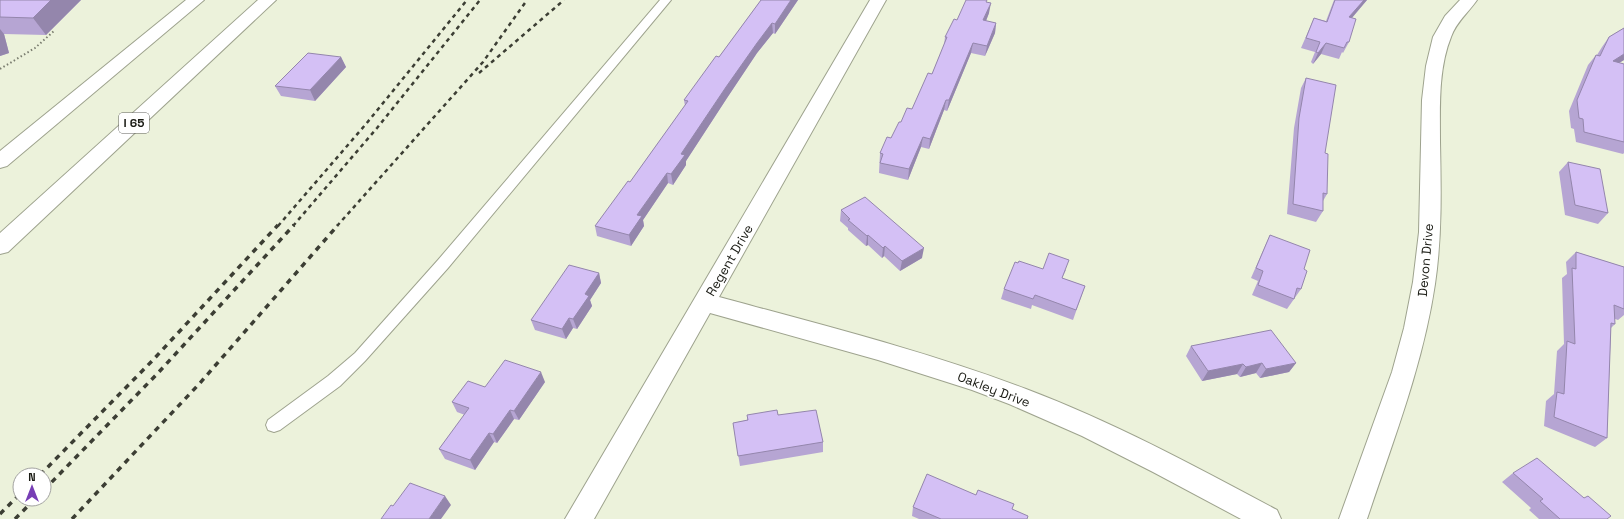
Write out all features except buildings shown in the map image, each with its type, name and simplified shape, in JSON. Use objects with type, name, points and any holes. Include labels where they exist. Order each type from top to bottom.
[{"type":"main road","points":[[0,162],[196,0]]},
{"type":"main road","name":"I 65","points":[[0,246],[268,0]]},
{"type":"main road","name":"Regent Drive","points":[[579,519],[878,0]]},
{"type":"main road","name":"Devon Drive","points":[[1353,519],[1404,372],[1416,328],[1424,282],[1429,238],[1431,100],[1435,66],[1442,37],[1451,20],[1469,0]]},
{"type":"main road","name":"Oakley Drive","points":[[704,302],[897,356],[983,383],[1073,421],[1122,444],[1267,519]]},
{"type":"lane","points":[[274,425],[334,381],[360,357],[453,252],[666,0]]},
{"type":"path","points":[[0,69],[35,48],[54,31]]},
{"type":"railway","points":[[278,226],[366,124],[467,0]]},
{"type":"railway","points":[[293,226],[377,128],[480,0]]},
{"type":"railway","points":[[337,226],[483,62],[527,0]]},
{"type":"railway","points":[[479,73],[564,0]]},
{"type":"railway","points":[[48,467],[152,361],[278,225]]},
{"type":"railway","points":[[52,482],[158,373],[294,225]]},
{"type":"railway","points":[[72,519],[200,383],[338,225]]},
{"type":"railway","points":[[0,514],[12,502]]},
{"type":"railway","points":[[15,519],[27,507]]}]
